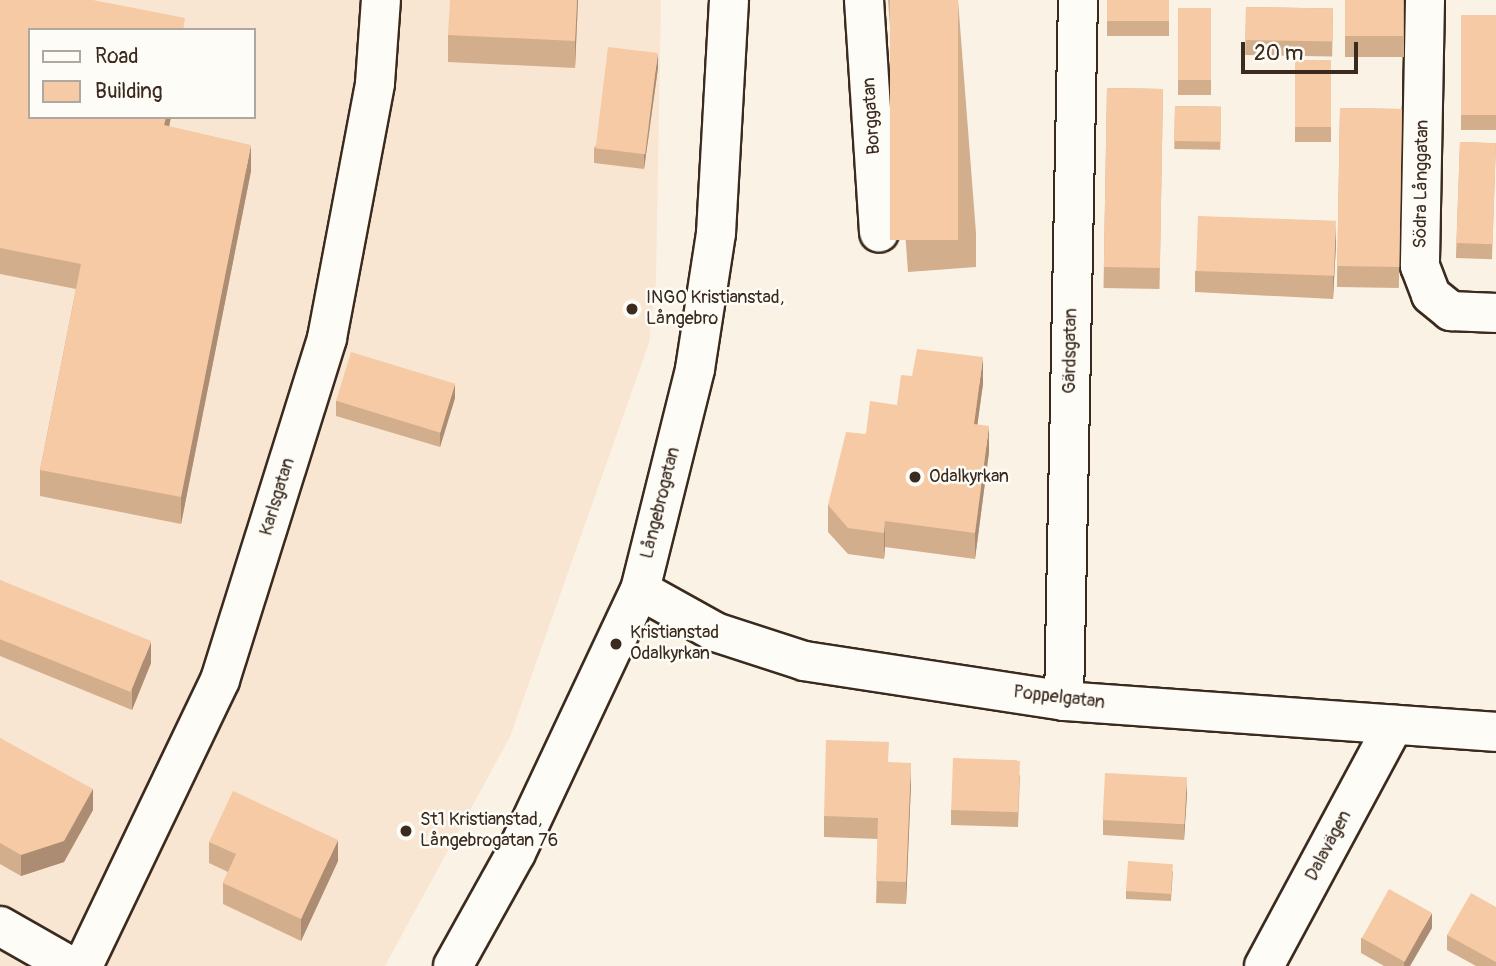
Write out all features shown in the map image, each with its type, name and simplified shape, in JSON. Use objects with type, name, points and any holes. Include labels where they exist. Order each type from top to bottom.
[{"type":"street","name":"Karlsgatan","points":[[83,966],[220,680],[323,351],[375,83],[381,0]]},
{"type":"street","name":"Långebrogatan","points":[[453,966],[516,852],[640,590],[695,369],[716,233],[729,0]]},
{"type":"street","name":"Borggatan","points":[[864,0],[879,233]]},
{"type":"street","name":"Gärdsgatan","points":[[1064,701],[1078,0]]},
{"type":"street","name":"Södra Långgatan","points":[[1425,0],[1420,266],[1431,295],[1451,312],[1496,313]]},
{"type":"street","name":"Poppelgatan","points":[[640,590],[715,632],[804,661],[1064,701],[1496,733]]},
{"type":"street","name":"Dalavägen","points":[[1264,966],[1394,725]]},
{"type":"street","points":[[0,926],[70,966]]},
{"type":"shaded area","points":[[0,0],[661,0],[656,280],[649,343],[510,737],[385,966],[0,966]]},
{"type":"building","points":[[0,0],[93,0],[185,18],[183,28],[28,28],[28,119],[166,119],[164,125],[251,145],[181,497],[40,470],[81,264],[0,248]]},
{"type":"building","points":[[450,0],[577,0],[575,41],[448,35]]},
{"type":"building","points":[[890,0],[958,0],[958,240],[890,240]]},
{"type":"building","points":[[1107,0],[1169,0],[1169,21],[1107,21]]},
{"type":"building","points":[[1345,0],[1403,0],[1403,36],[1345,36]]},
{"type":"building","points":[[1246,7],[1333,9],[1332,42],[1245,40]]},
{"type":"building","points":[[1178,8],[1211,8],[1211,80],[1178,80]]},
{"type":"building","points":[[1461,15],[1496,15],[1496,115],[1461,115]]},
{"type":"building","points":[[608,47],[658,53],[645,154],[596,148]]},
{"type":"building","points":[[1295,60],[1331,60],[1331,127],[1295,127]]},
{"type":"building","points":[[1107,88],[1163,89],[1160,268],[1104,267]]},
{"type":"building","points":[[1175,106],[1221,107],[1220,142],[1174,141]]},
{"type":"building","points":[[1340,108],[1402,109],[1399,267],[1337,266]]},
{"type":"building","points":[[1460,142],[1496,143],[1492,244],[1456,243]]},
{"type":"building","points":[[1198,216],[1336,221],[1334,276],[1196,271]]},
{"type":"building","name":"Odalkyrkan","points":[[917,349],[983,357],[974,424],[989,426],[975,533],[885,521],[884,533],[848,528],[828,505],[846,432],[866,434],[870,401],[897,405],[901,375],[912,376]]},
{"type":"building","points":[[351,352],[455,384],[440,433],[336,401]]},
{"type":"building","points":[[0,580],[151,641],[131,692],[0,639]]},
{"type":"building","points":[[0,738],[93,789],[64,841],[21,855],[0,843]]},
{"type":"building","points":[[826,740],[889,742],[888,762],[911,763],[906,882],[876,881],[878,818],[824,816]]},
{"type":"building","points":[[953,758],[1020,760],[1018,812],[951,810]]},
{"type":"building","points":[[1105,773],[1187,777],[1184,824],[1103,820]]},
{"type":"building","points":[[233,791],[338,840],[301,919],[223,883],[236,854],[209,842]]},
{"type":"building","points":[[1128,861],[1173,864],[1171,894],[1126,891]]},
{"type":"building","points":[[1389,889],[1432,913],[1405,962],[1362,938]]},
{"type":"building","points":[[1471,893],[1496,907],[1496,962],[1447,935]]},
{"type":"place","name":"INGO Kristianstad, Långebro","points":[[632,309]]},
{"type":"place","name":"Odalkyrkan","points":[[915,477]]},
{"type":"place","name":"Kristianstad Odalkyrkan","points":[[616,644]]},
{"type":"place","name":"St1 Kristianstad, Långebrogatan 76","points":[[406,831]]}]
